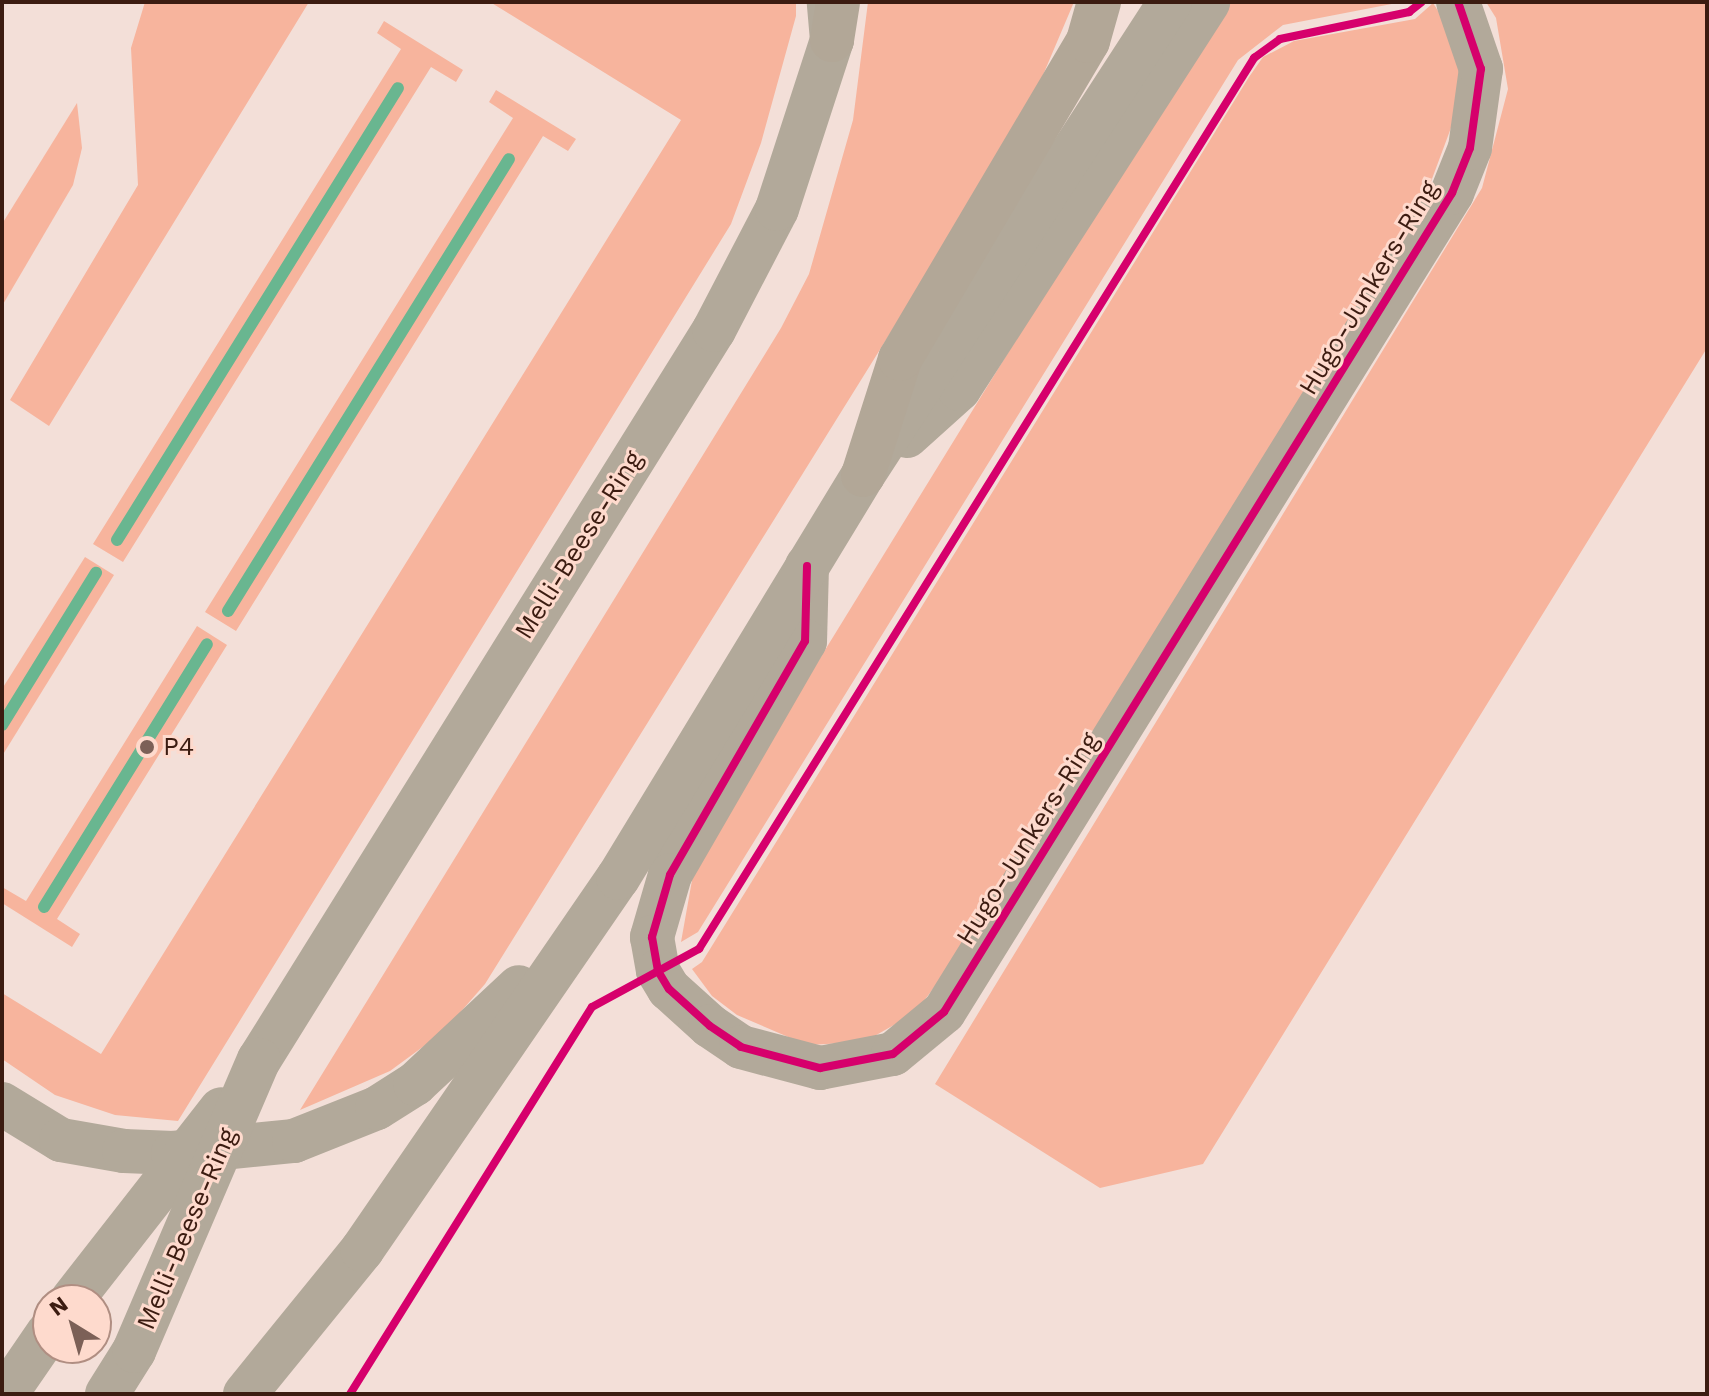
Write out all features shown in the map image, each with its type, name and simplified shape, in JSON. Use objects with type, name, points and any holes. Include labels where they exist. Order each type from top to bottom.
[{"type":"highway","points":[[863,475],[900,359],[1088,41],[1099,2]]},
{"type":"street","points":[[245,1394],[362,1250],[618,878],[863,475],[1170,2]]},
{"type":"street","points":[[863,475],[959,389],[1208,2]]},
{"type":"street","name":"Hugo-Junkers-Ring","points":[[807,566],[805,641],[670,875],[652,937],[658,971],[669,989],[710,1026],[741,1047],[820,1068],[893,1054],[944,1012],[1452,193],[1476,122],[1481,69],[1458,2]]},
{"type":"street","name":"Melli-Beese-Ring","points":[[84,1284],[259,1060],[714,330],[777,209],[833,15]]},
{"type":"street","points":[[2,1104],[61,1140],[173,1153],[294,1141],[377,1108],[415,1084],[516,992],[748,610],[807,566]]},
{"type":"street","name":"Melli-Beese-Ring","points":[[107,1394],[134,1351],[259,1060]]},
{"type":"street","points":[[6,1394],[32,1356]]},
{"type":"shaded area","points":[[145,2],[309,2],[49,426],[10,400],[138,185],[131,48]]},
{"type":"shaded area","points":[[490,2],[796,2],[796,16],[761,143],[731,224],[178,1121],[115,1115],[55,1095],[2,1059],[2,993],[101,1054],[681,120]]},
{"type":"shaded area","points":[[868,2],[1074,2],[1026,115],[485,984],[443,1032],[390,1071],[300,1110],[781,328],[809,274],[853,120]]},
{"type":"shaded area","points":[[1230,2],[1402,2],[1283,25],[1238,60],[698,932],[681,942],[694,869],[721,819],[1214,18]]},
{"type":"shaded area","points":[[1486,2],[1707,2],[1707,348],[1203,1164],[1100,1188],[935,1084],[1482,188],[1508,89],[1496,18]]},
{"type":"shaded area","points":[[1433,3],[1454,36],[1460,72],[1458,109],[1426,195],[941,978],[915,1013],[864,1042],[807,1045],[737,1015],[712,996],[692,969],[702,962],[1249,77],[1263,57],[1294,41],[1415,19]]},
{"type":"shaded area","points":[[384,21],[463,70],[456,82],[431,67],[123,562],[93,544],[401,49],[377,33]]},
{"type":"shaded area","points":[[496,90],[576,139],[568,151],[543,136],[236,631],[205,612],[513,118],[489,102]]},
{"type":"shaded area","points":[[77,103],[82,148],[73,185],[2,306],[2,224]]},
{"type":"shaded area","points":[[85,557],[114,575],[2,756],[2,689]]},
{"type":"shaded area","points":[[197,626],[227,645],[57,919],[80,934],[72,947],[2,903],[2,887],[26,901]]},
{"type":"waterway","points":[[117,540],[398,88]]},
{"type":"waterway","points":[[228,611],[509,159]]},
{"type":"waterway","points":[[2,725],[96,573]]},
{"type":"waterway","points":[[44,907],[207,644]]},
{"type":"cycle path","points":[[350,1394],[592,1007],[699,949],[1254,58],[1280,39],[1409,12],[1422,2]]},
{"type":"cycle path","points":[[807,566],[805,641],[670,875],[652,937],[658,971],[669,989],[710,1026],[741,1047],[820,1068],[893,1054],[944,1012],[1452,193],[1470,148],[1481,69],[1458,2]]},
{"type":"place","name":"P4","points":[[147,747]]}]
